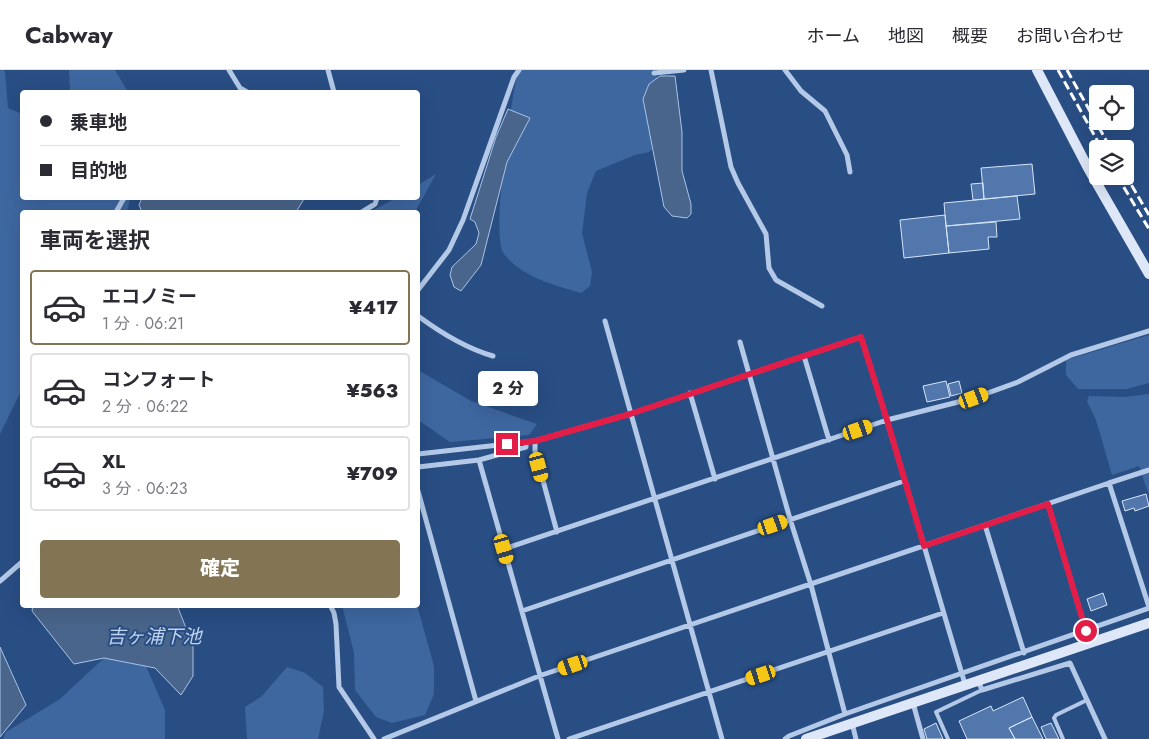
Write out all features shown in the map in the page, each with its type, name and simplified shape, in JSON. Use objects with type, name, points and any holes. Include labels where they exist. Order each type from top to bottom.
[{"type":"street","points":[[229,70],[240,88],[244,90]]},
{"type":"street","points":[[328,70],[333,90]]},
{"type":"street","points":[[420,287],[449,250],[463,220],[515,70]]},
{"type":"street","points":[[514,77],[519,70]]},
{"type":"street","points":[[654,73],[684,70]]},
{"type":"street","points":[[712,70],[731,166],[738,183],[766,234],[769,268],[776,280],[822,306]]},
{"type":"street","points":[[785,70],[801,91],[825,111],[847,155],[850,172]]},
{"type":"street","points":[[1037,70],[1088,168],[1149,274]]},
{"type":"street","points":[[365,210],[375,204],[376,200]]},
{"type":"street","points":[[420,317],[446,336],[478,352],[493,356]]},
{"type":"street","points":[[605,321],[722,739]]},
{"type":"street","points":[[504,549],[887,420],[974,398],[1018,382],[1071,355],[1149,331]]},
{"type":"street","points":[[420,454],[535,441],[630,414],[861,337],[964,679]]},
{"type":"street","points":[[740,342],[845,714]]},
{"type":"street","points":[[804,356],[829,440]]},
{"type":"street","points":[[690,393],[715,479]]},
{"type":"street","points":[[535,441],[535,451],[557,532]]},
{"type":"street","points":[[420,467],[479,460],[526,447],[526,443]]},
{"type":"street","points":[[479,460],[558,739]]},
{"type":"street","points":[[384,739],[540,676],[1149,470]]},
{"type":"street","points":[[522,611],[904,481]]},
{"type":"street","points":[[806,739],[913,703],[1024,653],[1149,607],[1109,483]]},
{"type":"street","points":[[420,498],[476,701]]},
{"type":"street","points":[[1048,504],[1086,631]]},
{"type":"street","points":[[985,525],[1024,653]]},
{"type":"street","points":[[0,581],[20,564]]},
{"type":"street","points":[[332,608],[336,624],[339,687],[374,739]]},
{"type":"street","points":[[569,739],[943,613]]},
{"type":"street","points":[[786,739],[789,736],[845,714],[964,679],[978,680],[1149,623]]},
{"type":"street","points":[[978,680],[982,690],[1070,663],[1105,739]]},
{"type":"street","points":[[913,703],[923,739]]},
{"type":"street","points":[[852,723],[856,739]]},
{"type":"lane","points":[[948,739],[936,712],[982,690]]},
{"type":"lane","points":[[1064,739],[1054,718],[1087,700]]},
{"type":"shaded area","points":[[0,70],[4,70],[8,108],[20,113],[20,200],[130,200],[127,210],[20,210],[20,393],[0,434]]},
{"type":"shaded area","points":[[69,70],[115,70],[127,90],[70,90]]},
{"type":"shaded area","points":[[518,70],[655,70],[660,88],[662,142],[649,152],[635,155],[596,171],[587,193],[582,233],[592,272],[590,286],[581,293],[539,279],[520,269],[504,254],[500,242],[499,222],[504,166]]},
{"type":"shaded area","points":[[436,174],[416,210],[374,210],[392,200],[420,200],[420,184]]},
{"type":"shaded area","points":[[1149,335],[1149,383],[1127,389],[1078,389],[1066,375],[1066,360]]},
{"type":"shaded area","points":[[420,371],[471,401],[537,424],[529,435],[450,442],[420,421]]},
{"type":"shaded area","points":[[1149,394],[1149,495],[1139,466],[1112,475],[1096,420],[1087,401],[1089,396],[1125,397]]},
{"type":"shaded area","points":[[343,608],[418,608],[434,666],[434,694],[425,715],[392,723],[376,717],[355,690],[354,653]]},
{"type":"shaded area","points":[[136,643],[165,710],[165,739],[3,739],[6,732],[60,699],[104,658]]},
{"type":"shaded area","points":[[287,667],[305,673],[323,687],[324,711],[318,739],[247,739],[245,707],[262,696]]},
{"type":"water","points":[[660,76],[675,76],[682,132],[682,171],[691,204],[691,214],[687,218],[672,216],[664,207],[643,99],[649,84]]},
{"type":"water","points":[[508,109],[530,118],[507,162],[481,265],[461,291],[454,287],[450,275],[452,267],[476,244],[479,233],[475,222],[470,219],[496,137]]},
{"type":"water","points":[[141,200],[303,200],[297,210],[141,210],[139,205]]},
{"type":"water","name":"吉ヶ浦下池","points":[[32,608],[178,608],[193,646],[193,676],[181,695],[155,668],[104,658],[74,664],[32,611]]},
{"type":"water","points":[[0,647],[26,705],[0,737]]},
{"type":"building","points":[[1032,164],[1035,194],[984,199],[981,168]]},
{"type":"building","points":[[983,183],[984,199],[973,200],[971,184]]},
{"type":"building","points":[[1017,196],[1020,219],[946,226],[944,203]]},
{"type":"building","points":[[945,215],[949,253],[904,258],[900,220]]},
{"type":"building","points":[[996,222],[997,237],[988,237],[989,249],[949,253],[946,226]]},
{"type":"building","points":[[946,381],[950,397],[927,402],[923,386]]},
{"type":"building","points":[[959,381],[962,393],[951,396],[948,384]]},
{"type":"building","points":[[1146,494],[1149,506],[1135,511],[1134,508],[1125,511],[1122,501]]},
{"type":"building","points":[[1103,593],[1107,605],[1091,611],[1087,599]]},
{"type":"building","points":[[1023,697],[1032,717],[1009,728],[1015,739],[967,739],[959,721],[991,706],[993,711]]},
{"type":"building","points":[[1032,717],[1043,739],[1015,739],[1009,728]]},
{"type":"building","points":[[936,723],[943,739],[927,739],[924,729]]},
{"type":"building","points":[[1051,723],[1059,739],[1046,739],[1041,727]]},
{"type":"railway","points":[[1058,70],[1097,140]]},
{"type":"railway","points":[[1067,70],[1106,140]]},
{"type":"railway","points":[[1122,185],[1149,229]]},
{"type":"railway","points":[[1131,185],[1149,215]]},
{"type":"route","points":[[507,444],[535,441],[630,414],[861,337],[924,546],[1048,504],[1086,631]]}]
